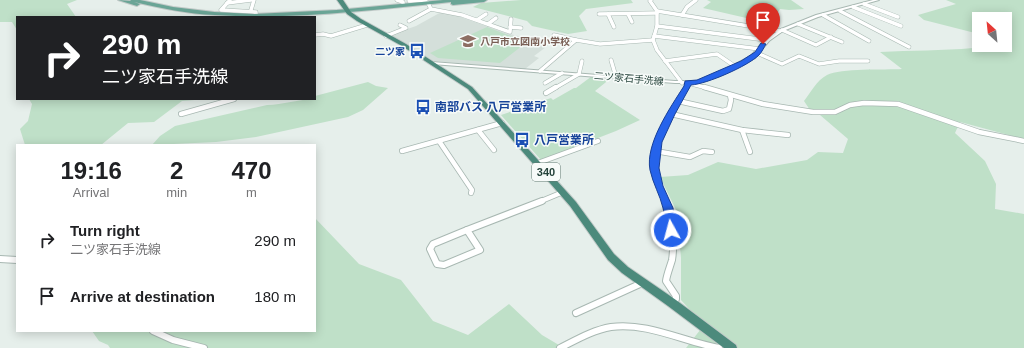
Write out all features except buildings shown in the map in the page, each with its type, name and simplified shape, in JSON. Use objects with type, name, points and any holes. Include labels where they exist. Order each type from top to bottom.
[{"type":"highway","name":"340","points":[[340,0],[348,12],[367,25],[432,63],[470,88],[573,204],[611,257],[625,270],[672,303],[726,347]]},
{"type":"main road","points":[[121,0],[179,13],[224,16]]},
{"type":"main road","points":[[133,0],[177,10],[256,16],[348,12],[403,4],[428,4],[458,0]]},
{"type":"main road","points":[[305,16],[484,0]]},
{"type":"street","points":[[230,0],[221,10],[256,12],[256,16]]},
{"type":"street","points":[[226,3],[251,0]]},
{"type":"street","points":[[251,10],[254,0]]},
{"type":"street","points":[[397,0],[403,4],[410,0],[428,4],[510,32],[511,18]]},
{"type":"street","points":[[650,0],[657,12],[657,26],[653,38],[657,50],[688,86],[678,101],[657,142],[654,168],[655,176],[671,218],[672,259],[666,280],[676,296],[676,299],[672,303]]},
{"type":"street","points":[[682,15],[687,7],[696,0]]},
{"type":"street","name":"二ツ家石手洗線","points":[[432,63],[685,83],[699,82],[736,67],[758,51],[766,40],[781,31],[823,15],[853,8],[877,0]]},
{"type":"street","points":[[409,21],[428,4]]},
{"type":"street","points":[[864,4],[898,17]]},
{"type":"street","points":[[853,8],[901,26]]},
{"type":"street","points":[[840,11],[909,47]]},
{"type":"street","points":[[600,14],[657,12],[682,15],[781,31],[816,45],[831,38]]},
{"type":"street","points":[[477,20],[486,14]]},
{"type":"street","points":[[608,14],[614,27]]},
{"type":"street","points":[[628,14],[632,22]]},
{"type":"street","points":[[823,15],[869,41]]},
{"type":"street","points":[[488,24],[496,18]]},
{"type":"street","points":[[798,24],[842,42]]},
{"type":"street","points":[[316,36],[323,34],[331,36],[367,25]]},
{"type":"street","points":[[386,36],[406,28],[400,25]]},
{"type":"street","points":[[657,26],[766,40]]},
{"type":"street","points":[[510,27],[522,28]]},
{"type":"street","points":[[554,35],[600,44],[653,38],[758,51],[782,64],[799,56],[819,64],[838,61],[868,61]]},
{"type":"street","points":[[540,71],[576,40]]},
{"type":"street","points":[[665,61],[717,54],[736,67]]},
{"type":"street","points":[[611,60],[616,77]]},
{"type":"street","points":[[546,93],[578,74],[582,61]]},
{"type":"street","points":[[545,83],[562,73]]},
{"type":"street","points":[[685,83],[775,106],[810,112],[827,113],[837,111],[851,105],[887,103],[906,107],[979,132],[1024,141]]},
{"type":"street","points":[[678,101],[723,111],[728,109],[732,100],[730,95]]},
{"type":"street","points":[[181,114],[230,100]]},
{"type":"street","points":[[671,114],[742,130],[788,135]]},
{"type":"street","points":[[402,151],[502,123]]},
{"type":"street","points":[[478,130],[494,150]]},
{"type":"street","points":[[742,130],[750,152]]},
{"type":"street","points":[[439,141],[472,190],[471,193]]},
{"type":"street","points":[[538,163],[598,141]]},
{"type":"street","points":[[656,151],[690,157],[703,152],[712,152]]},
{"type":"street","points":[[467,230],[480,250],[444,265],[438,264],[430,248],[431,245],[467,230],[562,192]]},
{"type":"street","points":[[0,259],[16,260]]},
{"type":"street","points":[[576,313],[642,283]]},
{"type":"street","points":[[560,348],[602,329],[623,326],[638,328],[707,347],[726,347]]},
{"type":"street","points":[[155,332],[173,340],[204,348]]},
{"type":"shaded area","name":"八戸市立図南小学校","points":[[443,11],[510,34],[550,44],[534,56],[539,58],[525,69],[434,61],[390,35],[416,26]]},
{"type":"green space","points":[[0,0],[77,0],[67,4],[75,16],[16,16],[16,28],[12,22],[0,22]]},
{"type":"green space","points":[[521,0],[631,0],[633,3],[586,9],[579,16],[587,31],[568,34],[532,26],[527,21],[473,7],[481,3]]},
{"type":"green space","points":[[707,0],[791,0],[804,9],[780,9],[775,17],[755,20],[703,8],[711,2]]},
{"type":"green space","points":[[946,0],[1024,0],[1024,139],[960,122],[955,133],[985,161],[996,184],[995,209],[1024,214],[1024,348],[686,348],[704,325],[681,300],[681,258],[677,212],[660,177],[688,175],[718,162],[756,169],[807,160],[818,152],[843,153],[848,139],[820,115],[810,110],[804,101],[817,83],[827,75],[842,71],[902,69],[880,52],[972,48],[972,52],[1012,52],[1012,12],[972,12],[972,32],[924,20],[918,15],[956,4]]},
{"type":"green space","points":[[487,27],[527,42],[500,63],[438,58],[430,53]]},
{"type":"green space","points":[[592,76],[611,78],[595,91],[640,120],[616,131],[541,160],[501,115],[551,98],[553,100],[576,88]]},
{"type":"green space","points":[[368,82],[376,86],[388,88],[363,110],[348,117],[256,137],[216,142],[153,144],[160,136],[175,126],[267,105],[303,100],[316,100],[316,96]]},
{"type":"green space","points":[[30,100],[194,100],[182,101],[154,122],[128,123],[102,144],[25,144],[20,129],[28,121],[32,104]]},
{"type":"green space","points":[[316,219],[359,264],[401,280],[433,321],[468,335],[509,304],[542,335],[564,348],[110,348],[108,345],[99,341],[93,332],[316,332]]},
{"type":"place","name":"八戸市立図南小学校","points":[[468,41]]},
{"type":"place","name":"二ツ家","points":[[417,51]]},
{"type":"place","name":"南部バス 八戸営業所","points":[[423,107]]},
{"type":"place","name":"八戸営業所","points":[[522,140]]},
{"type":"route","points":[[671,230],[671,218],[655,176],[654,168],[657,142],[671,114],[688,86],[688,83],[699,82],[744,63],[753,57],[763,44]]}]
